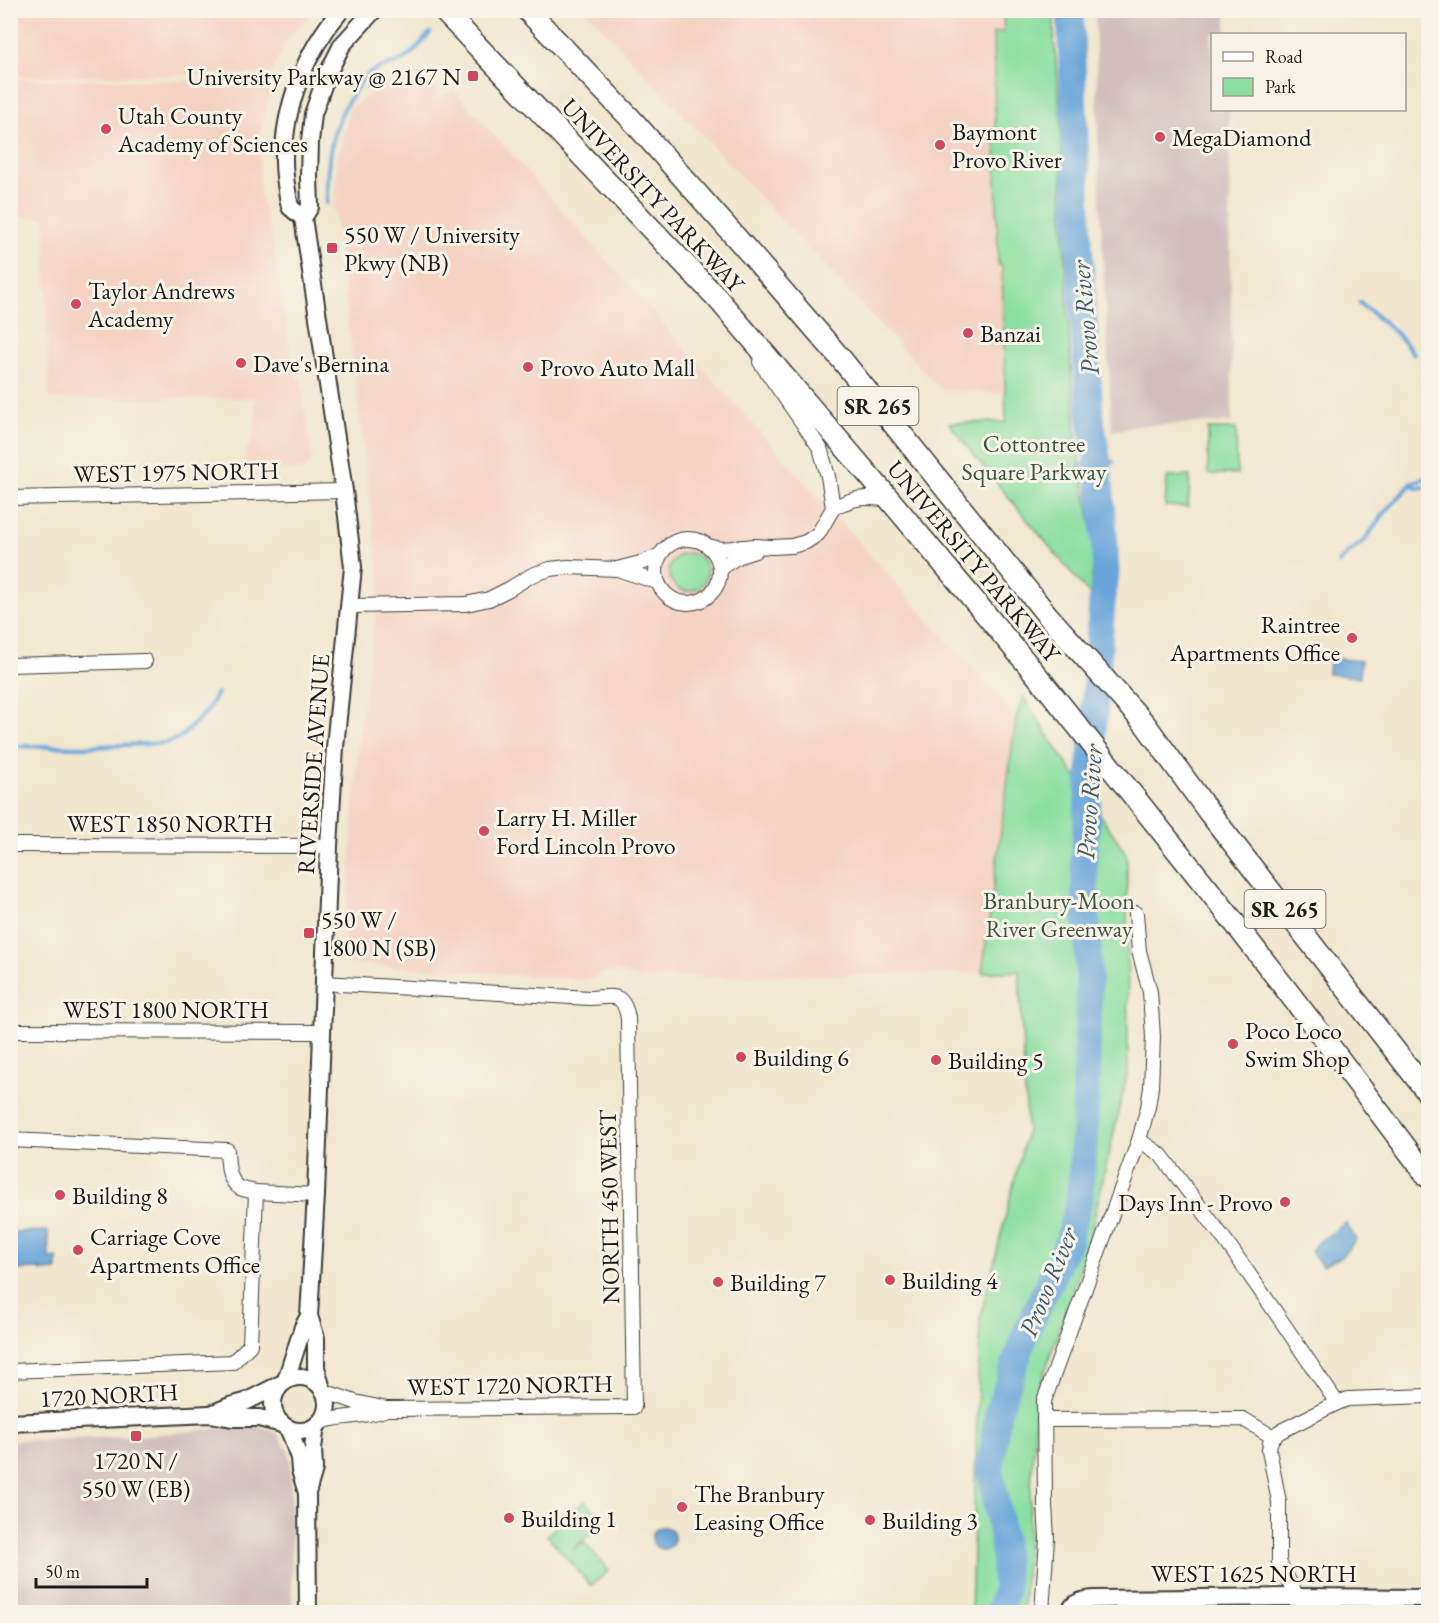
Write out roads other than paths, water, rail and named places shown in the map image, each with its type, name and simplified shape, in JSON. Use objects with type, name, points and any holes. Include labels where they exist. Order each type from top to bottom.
[{"type":"main road","name":"UNIVERSITY PARKWAY","points":[[444,10],[717,298],[890,500],[1144,808],[1312,1023],[1428,1177]]},
{"type":"main road","name":"UNIVERSITY PARKWAY","points":[[527,10],[632,120],[755,259],[842,360],[1048,616],[1145,724],[1208,811],[1428,1093]]},
{"type":"main road","points":[[1397,1052],[1410,1063],[1428,1068]]},
{"type":"street","name":"RIVERSIDE AVENUE","points":[[303,218],[290,207],[286,184],[284,160],[287,121],[291,104],[310,56],[341,10]]},
{"type":"street","name":"RIVERSIDE AVENUE","points":[[323,1389],[316,1367],[316,1338],[309,1316],[316,1195],[329,846],[353,567],[344,490],[303,218],[310,207],[310,142],[313,114],[326,77],[342,45],[374,10]]},
{"type":"street","points":[[717,298],[820,448],[828,476],[833,508]]},
{"type":"street","name":"WEST 1975 NORTH","points":[[10,498],[344,490]]},
{"type":"street","points":[[708,546],[718,561],[720,570],[719,579],[710,594],[694,603],[676,601],[668,596],[657,582],[656,573],[660,555],[673,543],[682,540],[700,542],[722,549],[740,546],[792,546],[806,542],[818,534],[833,508],[845,502],[860,497],[890,500]]},
{"type":"street","points":[[720,570],[735,558],[772,547]]},
{"type":"street","points":[[617,569],[660,555]]},
{"type":"street","points":[[350,606],[466,604],[489,599],[509,590],[532,575],[550,569],[568,567],[617,569],[657,582]]},
{"type":"street","points":[[10,665],[145,661]]},
{"type":"street","name":"WEST 1850 NORTH","points":[[10,844],[329,846]]},
{"type":"street","points":[[1042,1612],[1047,1538],[1044,1401],[1139,1140],[1151,1087],[1153,1037],[1150,992],[1139,951],[1136,912]]},
{"type":"street","name":"NORTH 450 WEST","points":[[323,982],[590,998],[614,996],[619,998],[626,1007],[631,1157],[634,1407]]},
{"type":"street","name":"WEST 1800 NORTH","points":[[10,1031],[322,1032]]},
{"type":"street","points":[[10,1140],[227,1150],[228,1170],[232,1180],[240,1188],[256,1192],[316,1195]]},
{"type":"street","points":[[1139,1140],[1161,1155],[1189,1192],[1337,1403]]},
{"type":"street","points":[[10,1371],[233,1362],[250,1345],[256,1192]]},
{"type":"street","name":"RIVERSIDE AVENUE","points":[[283,1382],[309,1316]]},
{"type":"street","points":[[285,1426],[301,1431],[312,1429],[324,1417],[327,1406],[323,1389],[314,1380],[298,1376],[283,1382],[274,1396],[273,1405],[277,1418],[285,1426],[296,1449],[307,1493],[308,1612]]},
{"type":"street","name":"1720 NORTH","points":[[210,1414],[245,1402],[283,1382]]},
{"type":"street","name":"WEST 1720 NORTH","points":[[323,1389],[355,1402],[387,1409],[634,1407]]},
{"type":"street","points":[[1297,1597],[1279,1562],[1279,1502],[1269,1450],[1273,1437],[1348,1399],[1428,1396]]},
{"type":"street","name":"WEST 1720 NORTH","points":[[318,1424],[343,1417],[376,1414],[387,1409]]},
{"type":"street","name":"1720 NORTH","points":[[10,1423],[210,1414],[232,1418],[259,1418],[285,1426]]},
{"type":"street","points":[[1044,1420],[1243,1419],[1273,1437]]},
{"type":"street","points":[[307,1493],[314,1469],[313,1448],[318,1424]]},
{"type":"street","name":"WEST 1625 NORTH","points":[[1074,1606],[1095,1599],[1428,1598]]},
{"type":"water","points":[[1329,658],[1361,661],[1360,677],[1328,674]]},
{"type":"water","points":[[1346,1223],[1356,1240],[1341,1257],[1322,1266],[1311,1251],[1317,1243]]},
{"type":"water","points":[[48,1231],[49,1258],[57,1258],[57,1270],[11,1270],[11,1232]]},
{"type":"water","points":[[663,1527],[671,1530],[674,1538],[671,1546],[663,1549],[655,1546],[652,1538],[655,1530]]},
{"type":"waterway","name":"Provo River","points":[[999,1612],[1006,1590],[1003,1540],[990,1469],[998,1412],[1027,1330],[1068,1242],[1079,1202],[1085,1129],[1089,977],[1084,859],[1106,573],[1098,464],[1090,414],[1079,244],[1070,10]]},
{"type":"waterway","points":[[327,203],[329,160],[335,131],[346,104],[367,75],[399,62],[416,49],[430,33]]},
{"type":"waterway","points":[[1360,303],[1395,332],[1414,354]]},
{"type":"waterway","name":"Provo River","points":[[1079,465],[1113,462]]},
{"type":"waterway","points":[[1339,563],[1364,541],[1385,512],[1411,484],[1424,478]]},
{"type":"waterway","points":[[1411,484],[1416,488],[1423,487]]},
{"type":"waterway","points":[[10,746],[84,747],[166,743],[181,737],[207,711],[217,693]]},
{"type":"place","name":"University Parkway @ 2167 N","points":[[473,76]]},
{"type":"place","name":"Utah County Academy of Sciences","points":[[106,129]]},
{"type":"place","name":"MegaDiamond","points":[[1160,137]]},
{"type":"place","name":"Baymont Provo River","points":[[940,145]]},
{"type":"place","name":"550 W / University Pkwy (NB)","points":[[332,248]]},
{"type":"place","name":"Taylor Andrews Academy","points":[[76,304]]},
{"type":"place","name":"Banzai","points":[[968,333]]},
{"type":"place","name":"Dave's Bernina","points":[[241,363]]},
{"type":"place","name":"Provo Auto Mall","points":[[528,367]]},
{"type":"place","name":"Raintree Apartments Office","points":[[1352,638]]},
{"type":"place","name":"Larry H. Miller Ford Lincoln Provo","points":[[484,831]]},
{"type":"place","name":"550 W / 1800 N (SB)","points":[[309,933]]},
{"type":"place","name":"Poco Loco Swim Shop","points":[[1233,1044]]},
{"type":"place","name":"Building 6","points":[[741,1057]]},
{"type":"place","name":"Building 5","points":[[936,1060]]},
{"type":"place","name":"Building 8","points":[[60,1195]]},
{"type":"place","name":"Days Inn - Provo","points":[[1285,1202]]},
{"type":"place","name":"Carriage Cove Apartments Office","points":[[78,1250]]},
{"type":"place","name":"Building 4","points":[[890,1280]]},
{"type":"place","name":"Building 7","points":[[718,1282]]},
{"type":"place","name":"1720 N / 550 W (EB)","points":[[136,1436]]},
{"type":"place","name":"The Branbury Leasing Office","points":[[682,1507]]},
{"type":"place","name":"Building 1","points":[[509,1518]]},
{"type":"place","name":"Building 3","points":[[870,1520]]},
{"type":"park label","name":"Cottontree Square Parkway","points":[[1034,457]]},
{"type":"park label","name":"Branbury-Moon River Greenway","points":[[1059,914]]}]
